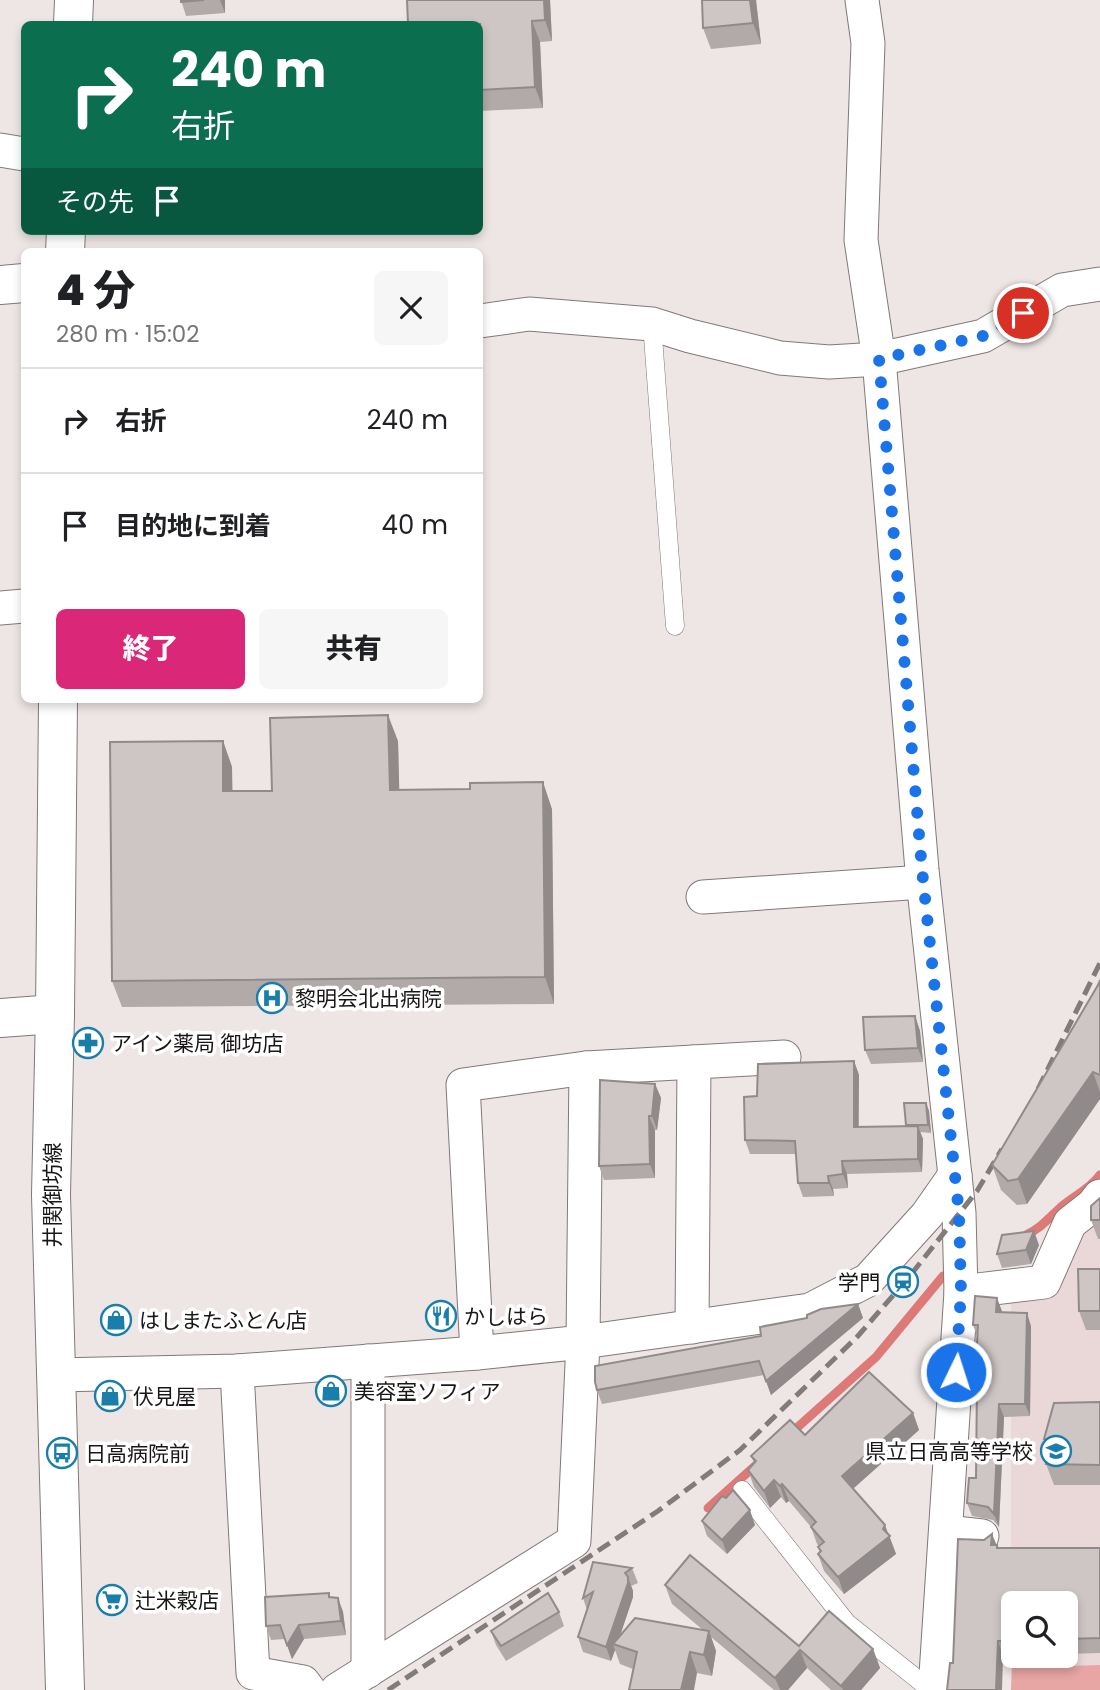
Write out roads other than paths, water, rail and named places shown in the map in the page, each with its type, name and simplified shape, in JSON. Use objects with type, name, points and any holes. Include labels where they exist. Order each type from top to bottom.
[{"type":"main road","points":[[73,21],[74,0]]},
{"type":"main road","points":[[0,285],[21,283]]},
{"type":"main road","name":"井関御坊線","points":[[58,703],[51,1195],[65,1690]]},
{"type":"main road","points":[[0,1018],[55,1014]]},
{"type":"street","points":[[862,0],[868,43],[861,240],[879,359],[923,882],[959,1213],[961,1292],[933,1690]]},
{"type":"street","points":[[0,150],[21,154]]},
{"type":"street","points":[[483,321],[529,314],[652,324],[780,358],[829,362],[879,359],[983,336],[1062,290],[1100,284]]},
{"type":"street","points":[[0,608],[21,606]]},
{"type":"street","points":[[703,897],[923,882]]},
{"type":"street","points":[[477,1353],[463,1085],[586,1068],[784,1057]]},
{"type":"street","points":[[692,1327],[694,1062]]},
{"type":"street","points":[[337,1690],[574,1541],[583,1342],[586,1068]]},
{"type":"street","points":[[56,1375],[237,1371],[477,1353],[583,1342],[810,1310],[868,1280],[927,1215],[955,1175]]},
{"type":"street","points":[[961,1292],[1044,1282],[1070,1223],[1100,1196]]},
{"type":"street","points":[[368,1361],[368,1671]]},
{"type":"street","points":[[237,1371],[253,1673],[303,1682],[309,1690]]},
{"type":"street","points":[[946,1532],[982,1536]]},
{"type":"lane","points":[[652,324],[675,626]]},
{"type":"lane","points":[[742,1490],[847,1623],[933,1690]]},
{"type":"waterway","points":[[1026,1235],[1041,1226],[1100,1175]]},
{"type":"waterway","points":[[790,1434],[876,1357],[943,1276]]},
{"type":"waterway","points":[[708,1508],[756,1465]]},
{"type":"railway","points":[[1038,1089],[1100,963]]},
{"type":"railway","points":[[388,1690],[658,1511],[740,1450],[857,1337],[977,1191],[1002,1149]]},
{"type":"place","name":"黎明会北出病院","points":[[272,998]]},
{"type":"place","name":"アイン薬局 御坊店","points":[[88,1043]]},
{"type":"place","name":"学門","points":[[903,1282]]},
{"type":"place","name":"かしはら","points":[[441,1316]]},
{"type":"place","name":"はしまたふとん店","points":[[116,1320]]},
{"type":"place","name":"美容室ソフィア","points":[[331,1391]]},
{"type":"place","name":"伏見屋","points":[[110,1396]]},
{"type":"place","name":"県立日高高等学校","points":[[1056,1451]]},
{"type":"place","name":"日高病院前","points":[[62,1453]]},
{"type":"place","name":"辻米穀店","points":[[112,1600]]}]
